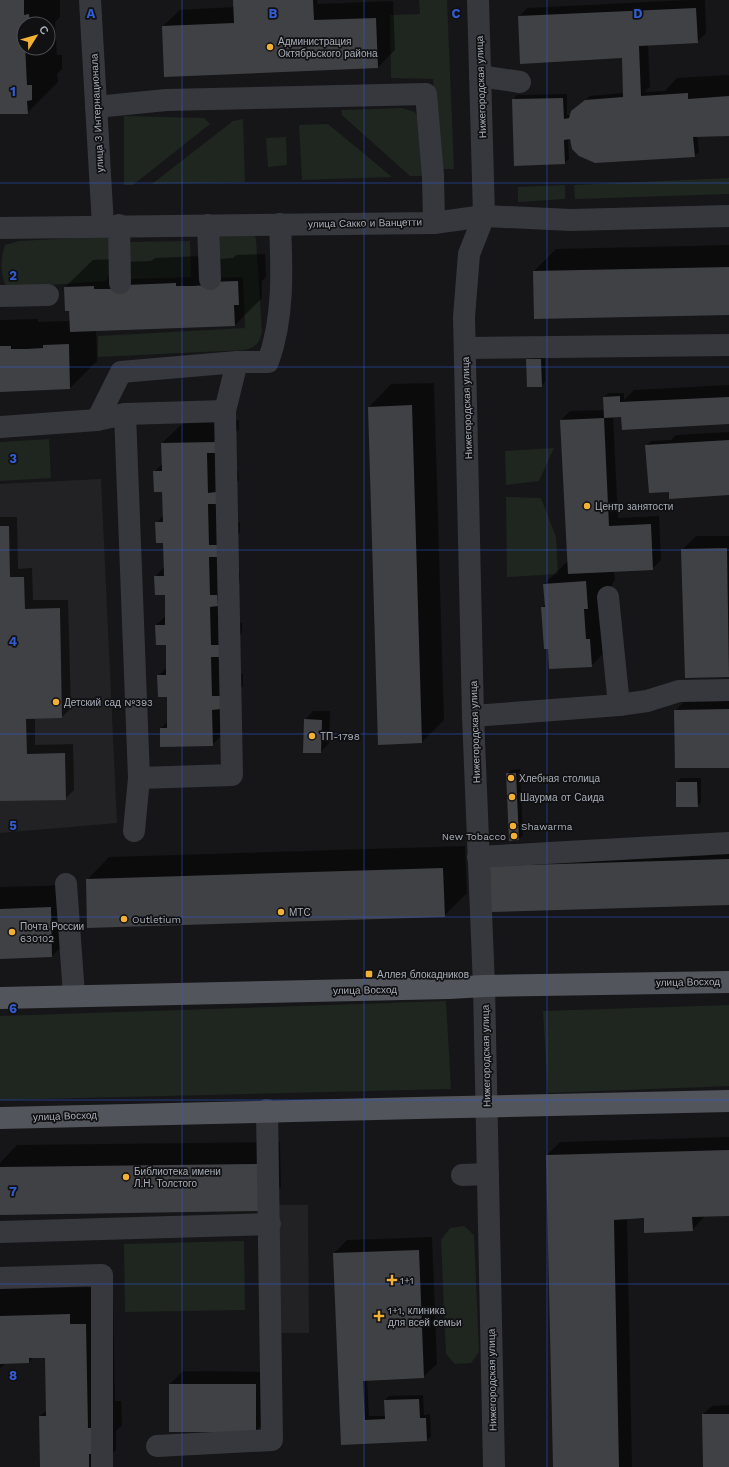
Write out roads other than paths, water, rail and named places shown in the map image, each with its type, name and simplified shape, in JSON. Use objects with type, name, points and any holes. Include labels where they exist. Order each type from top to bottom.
[{"type":"main road","name":"улица Восход","points":[[0,998],[484,986],[729,982]]},
{"type":"main road","name":"улица Восход","points":[[0,1118],[267,1110],[487,1107],[729,1101]]},
{"type":"street","name":"улица 3 Интернационала","points":[[90,0],[96,107],[111,226],[120,283]]},
{"type":"street","name":"Нижегородская улица","points":[[478,0],[484,216],[469,254],[464,317],[473,716],[484,986],[494,1467]]},
{"type":"street","points":[[480,76],[520,82]]},
{"type":"street","points":[[96,107],[166,100],[426,94],[433,176],[434,222]]},
{"type":"street","name":"улица Сакко и Ванцетти","points":[[0,228],[434,222],[484,216],[572,220],[729,216]]},
{"type":"street","points":[[96,420],[121,372],[237,362],[268,362],[276,340],[283,274],[280,224]]},
{"type":"street","points":[[208,225],[210,279]]},
{"type":"street","points":[[0,296],[48,295]]},
{"type":"street","points":[[465,348],[729,344]]},
{"type":"street","points":[[139,778],[232,775],[225,411],[237,362]]},
{"type":"street","points":[[0,428],[96,420],[125,414],[225,411]]},
{"type":"street","points":[[125,414],[139,778],[134,831]]},
{"type":"street","points":[[608,597],[619,705]]},
{"type":"street","points":[[473,716],[619,705],[647,701],[679,691],[729,690]]},
{"type":"street","points":[[478,856],[729,843]]},
{"type":"street","points":[[66,884],[74,995]]},
{"type":"street","points":[[157,1446],[272,1440],[270,1224],[267,1110]]},
{"type":"street","points":[[462,1175],[488,1174]]},
{"type":"street","points":[[0,1232],[270,1224]]},
{"type":"street","points":[[0,1278],[102,1275],[102,1467]]},
{"type":"place","name":"Администрация Октябрьского района","points":[[270,47]]},
{"type":"place","name":"Центр занятости","points":[[587,506]]},
{"type":"place","name":"Детский сад №393","points":[[56,702]]},
{"type":"place","name":"ТП-1798","points":[[312,736]]},
{"type":"place","name":"Хлебная столица","points":[[511,778]]},
{"type":"place","name":"Шаурма от Саида","points":[[512,797]]},
{"type":"place","name":"Shawarma","points":[[513,826]]},
{"type":"place","name":"New Tobacco","points":[[514,836]]},
{"type":"place","name":"МТС","points":[[281,912]]},
{"type":"place","name":"Outletium","points":[[124,919]]},
{"type":"place","name":"Почта России 630102","points":[[12,932]]},
{"type":"place","name":"Аллея блокадников","points":[[369,974]]},
{"type":"place","name":"Библиотека имени Л.Н. Толстого","points":[[126,1177]]},
{"type":"place","name":"1+1","points":[[392,1280]]},
{"type":"place","name":"1+1, клиника для всей семьи","points":[[379,1316]]}]
